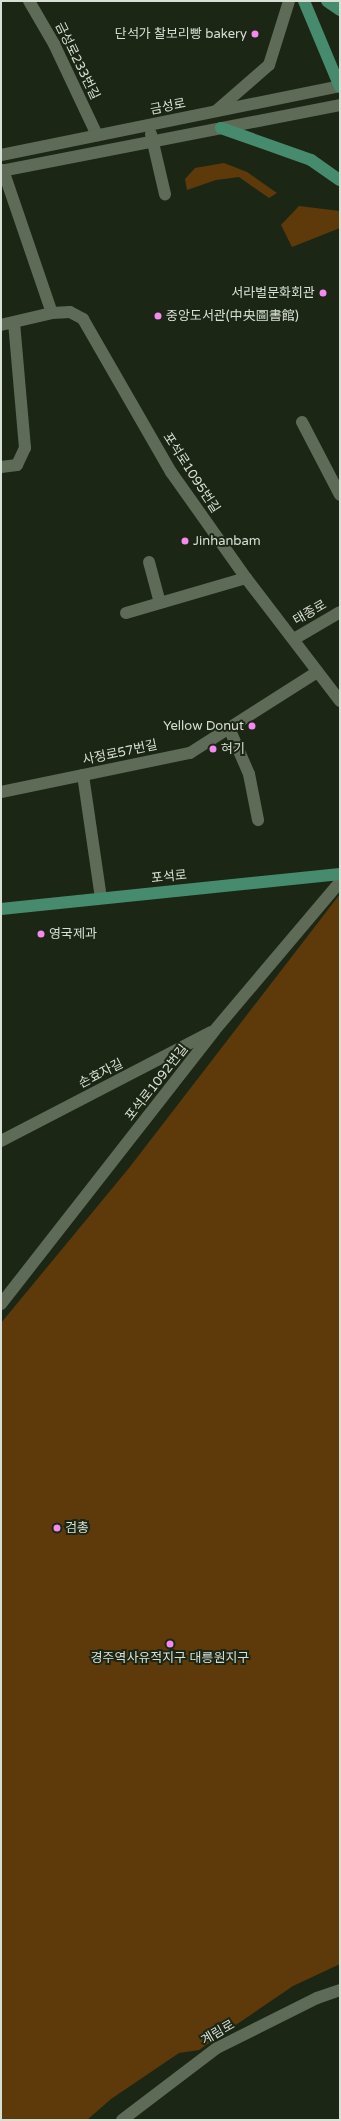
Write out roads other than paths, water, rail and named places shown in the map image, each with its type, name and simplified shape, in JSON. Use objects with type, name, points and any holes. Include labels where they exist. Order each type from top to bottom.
[{"type":"main road","points":[[304,1],[340,86]]},
{"type":"main road","points":[[327,1],[340,10]]},
{"type":"main road","points":[[221,128],[312,160],[340,180]]},
{"type":"main road","name":"포석로","points":[[1,908],[340,874]]},
{"type":"street","name":"금성로233번길","points":[[29,1],[54,44],[97,135]]},
{"type":"street","points":[[216,111],[269,65],[289,1]]},
{"type":"street","name":"금성로","points":[[1,155],[340,86]]},
{"type":"street","points":[[52,313],[2,170],[340,105]]},
{"type":"street","points":[[149,125],[165,194]]},
{"type":"street","name":"포석로1095번길","points":[[1,325],[52,313],[70,312],[83,319],[171,472],[246,578],[340,701]]},
{"type":"street","points":[[1,467],[17,465],[25,448],[14,322]]},
{"type":"street","points":[[302,422],[340,495]]},
{"type":"street","points":[[149,562],[160,603]]},
{"type":"street","points":[[126,613],[246,578]]},
{"type":"street","name":"태종로","points":[[294,639],[340,612]]},
{"type":"street","name":"사정로57번길","points":[[1,792],[190,753],[317,672]]},
{"type":"street","points":[[229,728],[249,774],[258,820]]},
{"type":"street","points":[[83,775],[101,898]]},
{"type":"street","name":"포석로1092번길","points":[[1,1304],[214,1031],[340,882]]},
{"type":"street","name":"손효자길","points":[[1,1141],[214,1031]]},
{"type":"street","name":"계림로","points":[[122,2120],[218,2048],[317,1998],[340,1990]]},
{"type":"place","name":"단석가 찰보리빵 bakery","points":[[255,34]]},
{"type":"place","name":"서라벌문화회관","points":[[323,293]]},
{"type":"place","name":"중앙도서관(中央圖書館)","points":[[158,316]]},
{"type":"place","name":"Jinhanbam","points":[[185,541]]},
{"type":"place","name":"Yellow Donut","points":[[252,726]]},
{"type":"place","name":"혀기","points":[[213,749]]},
{"type":"place","name":"영국제과","points":[[41,934]]},
{"type":"place","name":"검총","points":[[57,1528]]},
{"type":"place","name":"경주역사유적지구 대릉원지구","points":[[170,1644]]}]
